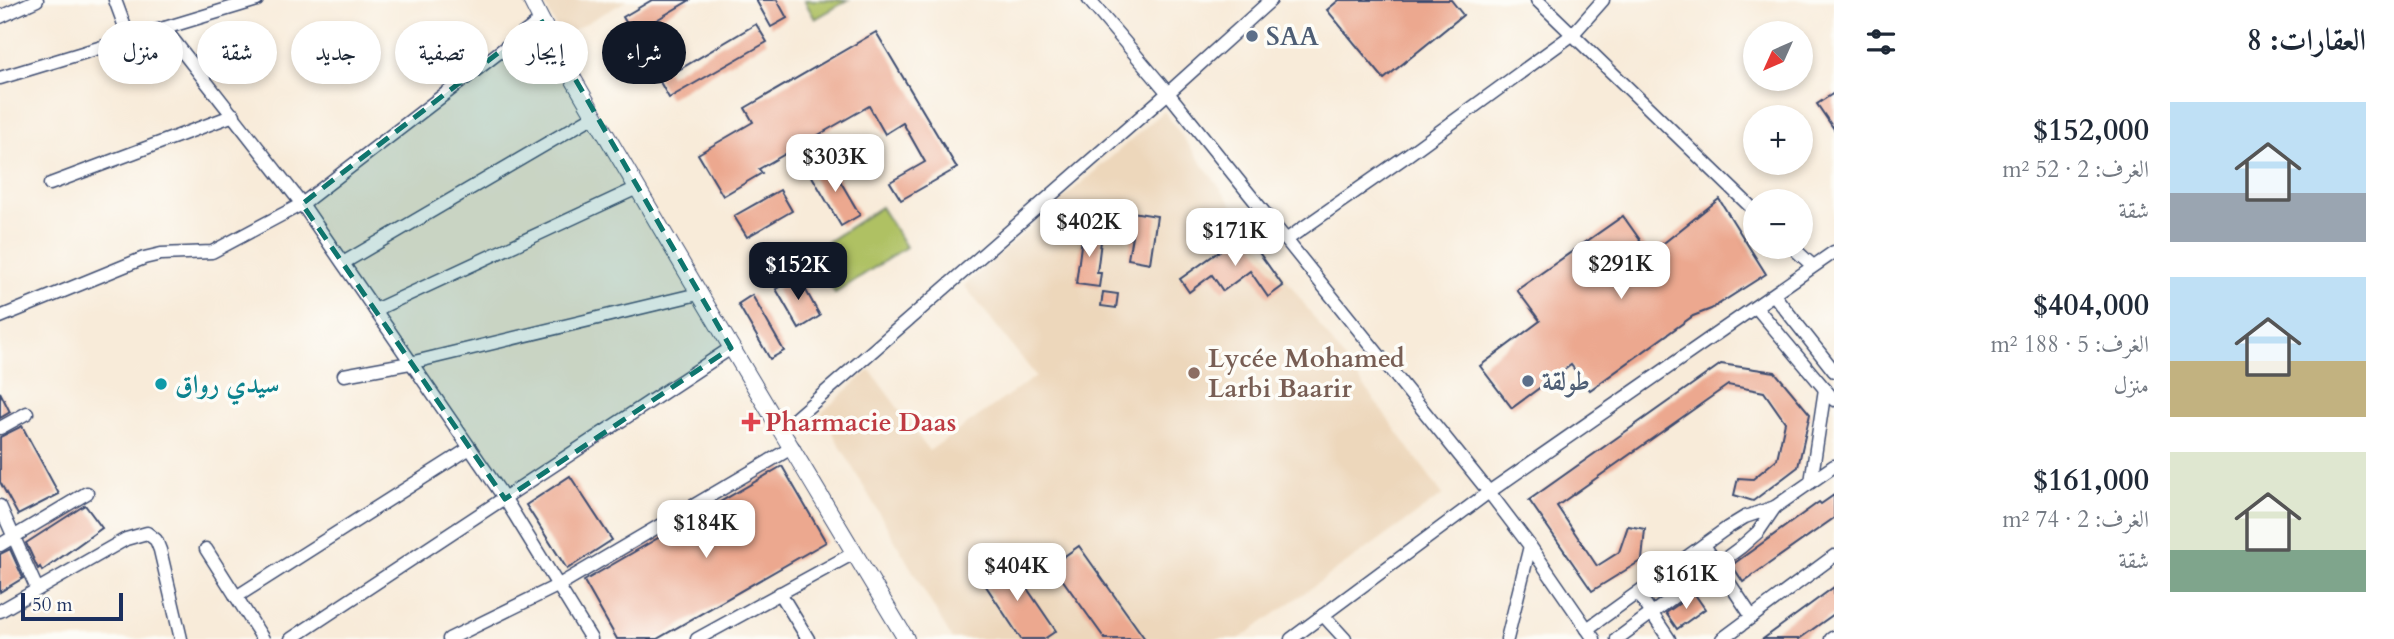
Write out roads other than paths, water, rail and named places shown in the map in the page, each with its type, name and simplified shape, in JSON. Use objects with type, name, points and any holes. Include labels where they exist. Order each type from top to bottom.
[{"type":"street","points":[[0,17],[37,0]]},
{"type":"street","points":[[115,0],[123,21]]},
{"type":"street","points":[[183,22],[257,0]]},
{"type":"street","points":[[531,0],[594,116],[698,294],[793,447],[906,639]]},
{"type":"street","points":[[1089,0],[1168,93],[1489,492],[1591,634],[1638,593],[1704,545],[1745,517],[1775,508]]},
{"type":"street","points":[[782,429],[1271,0]]},
{"type":"street","points":[[1537,0],[1743,199]]},
{"type":"street","points":[[1286,240],[1409,154],[1572,34],[1603,0]]},
{"type":"street","points":[[0,317],[144,258],[161,254],[212,252],[302,204],[541,20]]},
{"type":"street","points":[[0,78],[98,48]]},
{"type":"street","points":[[183,52],[302,204],[343,263],[505,499],[591,639]]},
{"type":"street","points":[[50,184],[234,115]]},
{"type":"street","points":[[343,263],[594,116]]},
{"type":"street","points":[[375,310],[637,188]]},
{"type":"street","points":[[1290,639],[1489,492],[1834,252]]},
{"type":"street","points":[[1805,259],[1812,266]]},
{"type":"street","points":[[344,375],[410,363],[698,294]]},
{"type":"street","points":[[1774,295],[1834,370]]},
{"type":"street","points":[[1756,307],[1834,400]]},
{"type":"street","points":[[291,639],[731,348]]},
{"type":"street","points":[[1811,482],[1825,389]]},
{"type":"street","points":[[0,428],[27,413]]},
{"type":"street","points":[[449,639],[559,585],[793,447]]},
{"type":"street","points":[[236,597],[470,449]]},
{"type":"street","points":[[1617,639],[1718,566],[1758,532],[1775,508],[1834,466]]},
{"type":"street","points":[[0,545],[87,493]]},
{"type":"street","points":[[0,506],[37,589]]},
{"type":"street","points":[[0,611],[142,532],[156,540],[160,550],[181,639]]},
{"type":"street","points":[[1704,545],[1752,617]]},
{"type":"street","points":[[1507,639],[1530,546]]},
{"type":"street","points":[[206,549],[263,639]]},
{"type":"street","points":[[697,639],[854,553]]},
{"type":"street","points":[[1722,639],[1834,556]]},
{"type":"street","points":[[780,593],[808,639]]},
{"type":"street","points":[[1638,593],[1669,639]]},
{"type":"street","points":[[1323,615],[1345,639]]},
{"type":"place","name":"SAA","points":[[1252,36]]},
{"type":"place","name":"Lycée Mohamed Larbi Baarir","points":[[1194,373]]},
{"type":"place","name":"طولقة","points":[[1528,381]]},
{"type":"place","name":"سيدي رواق","points":[[161,384]]},
{"type":"place","name":"Pharmacie Daas","points":[[751,422]]}]
